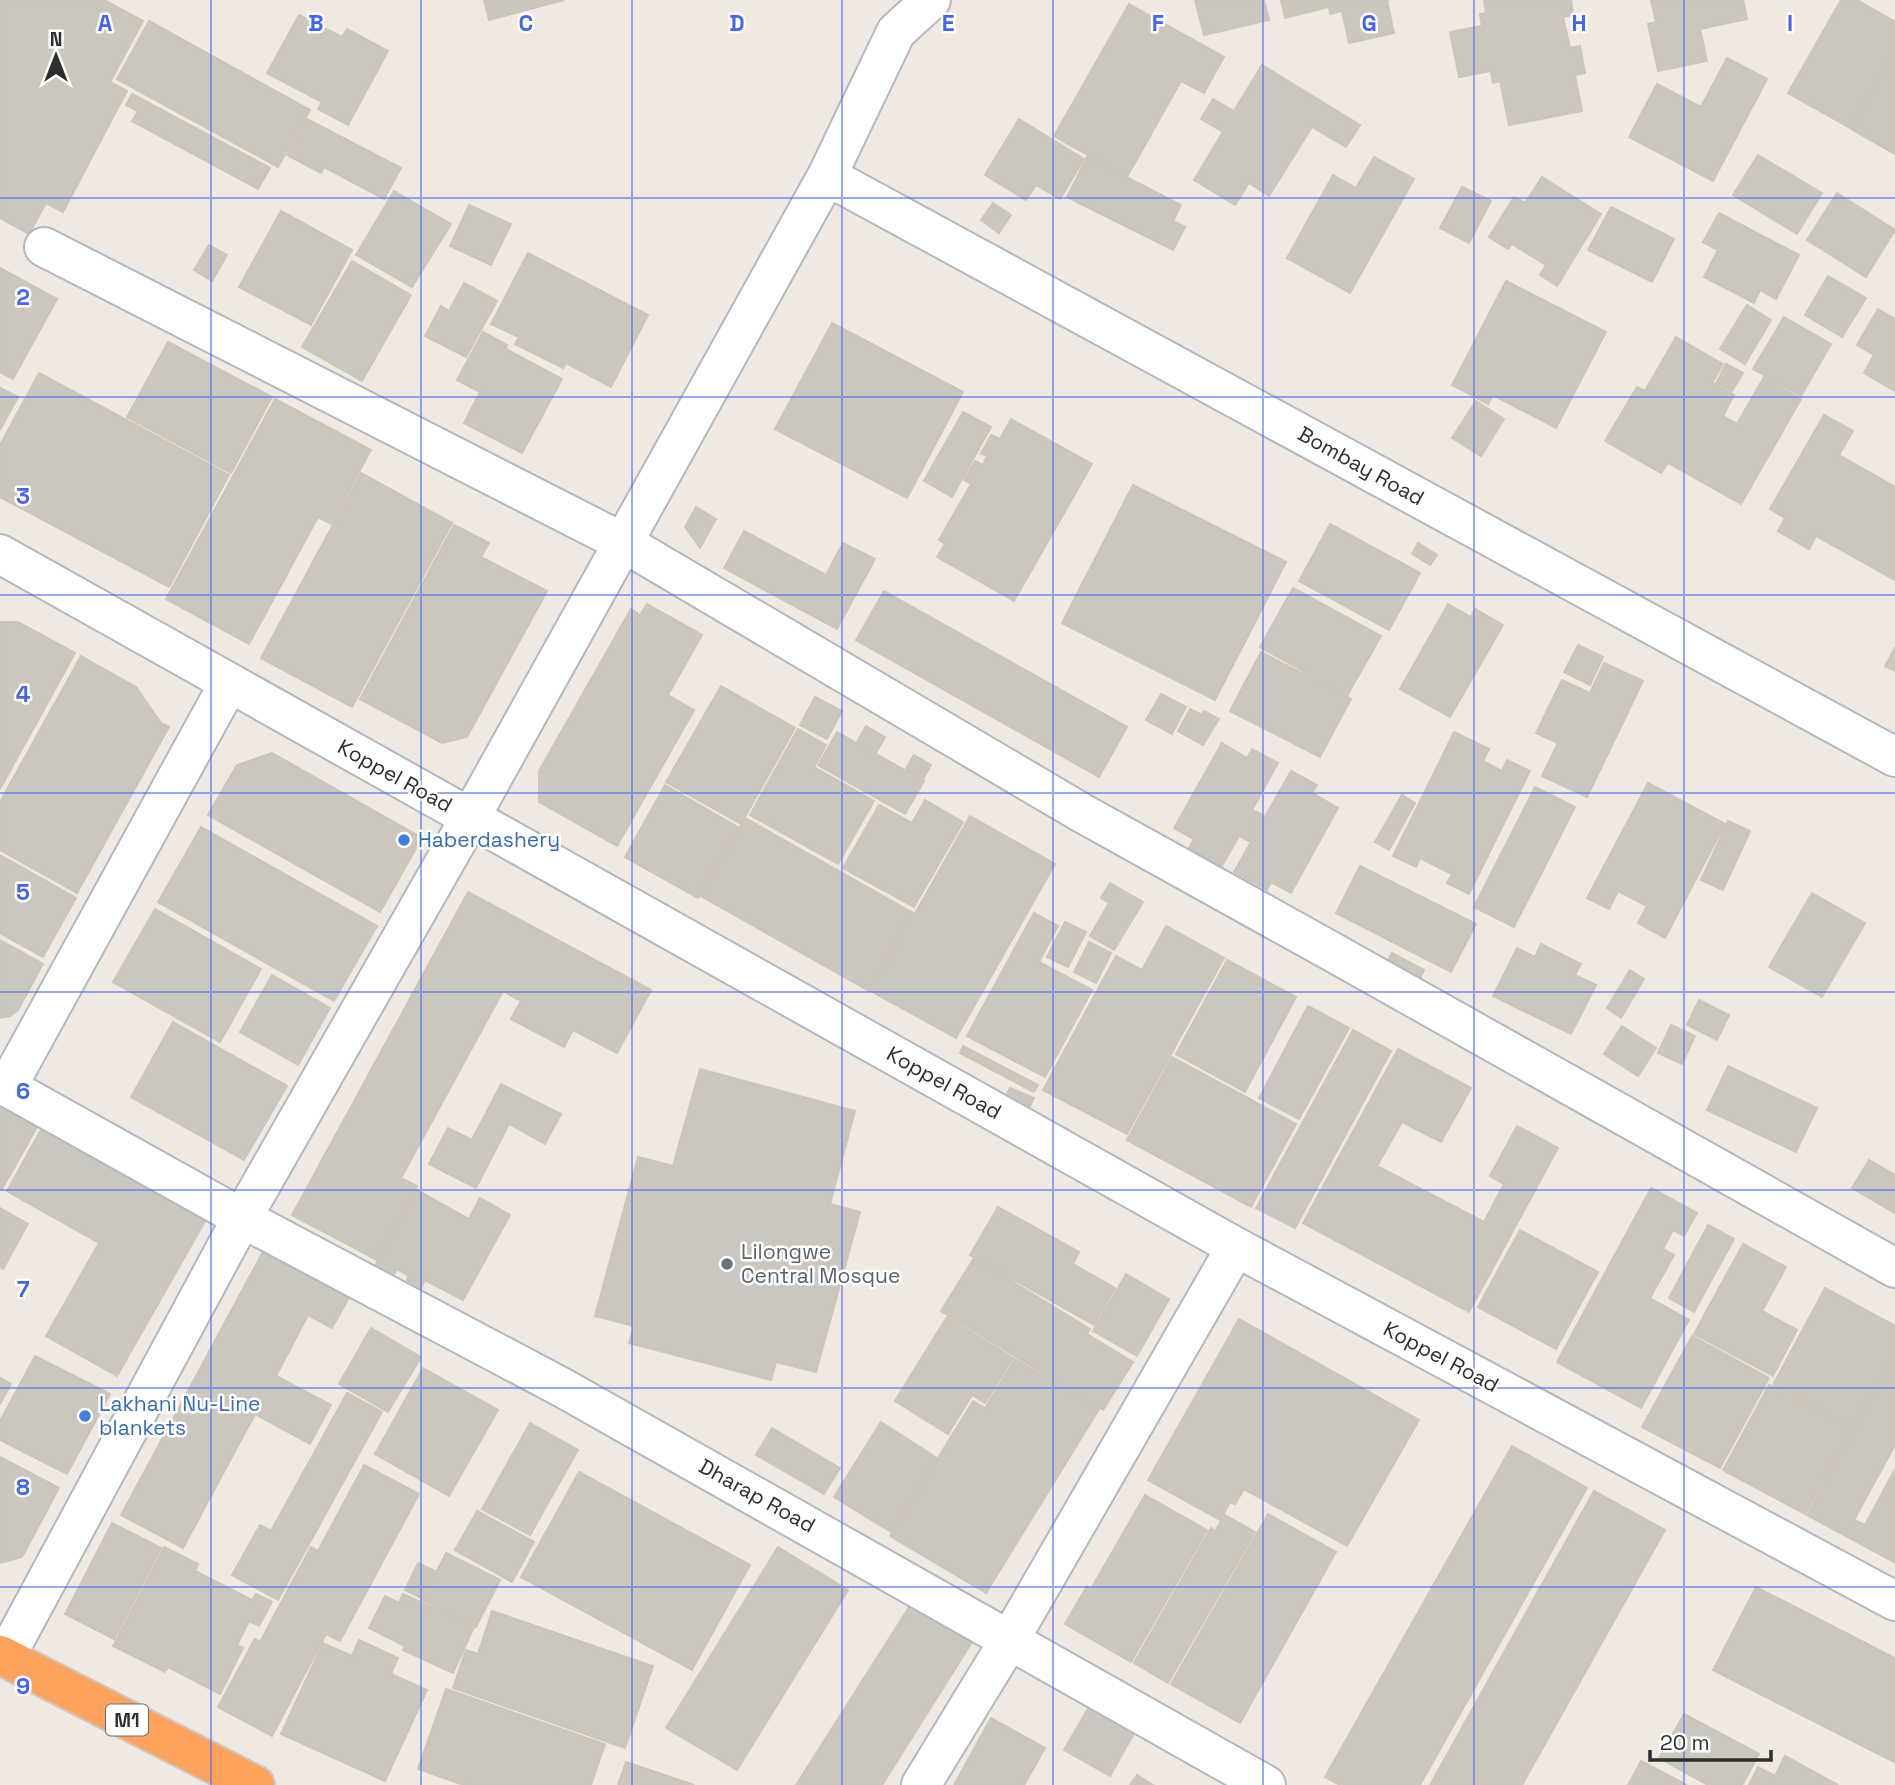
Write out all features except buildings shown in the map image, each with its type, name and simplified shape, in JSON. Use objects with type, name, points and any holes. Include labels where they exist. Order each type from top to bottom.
[{"type":"highway","name":"M1","points":[[3,1656],[254,1785]]},
{"type":"street","points":[[3,1656],[242,1218],[470,818],[827,176],[892,16],[931,0]]},
{"type":"street","name":"Bombay Road","points":[[827,176],[1895,757]]},
{"type":"street","points":[[44,247],[624,543],[1082,814],[1895,1268]]},
{"type":"street","name":"Koppel Road","points":[[0,554],[1236,1247],[1895,1601]]},
{"type":"street","points":[[4,1085],[229,683]]},
{"type":"street","name":"Dharap Road","points":[[4,1085],[242,1218],[564,1388],[1266,1785]]},
{"type":"street","points":[[920,1785],[1010,1639],[1236,1247]]},
{"type":"place","name":"Haberdashery","points":[[404,840]]},
{"type":"place","name":"Lilongwe Central Mosque","points":[[727,1264]]},
{"type":"place","name":"Lakhani Nu-Line blankets","points":[[85,1416]]}]
